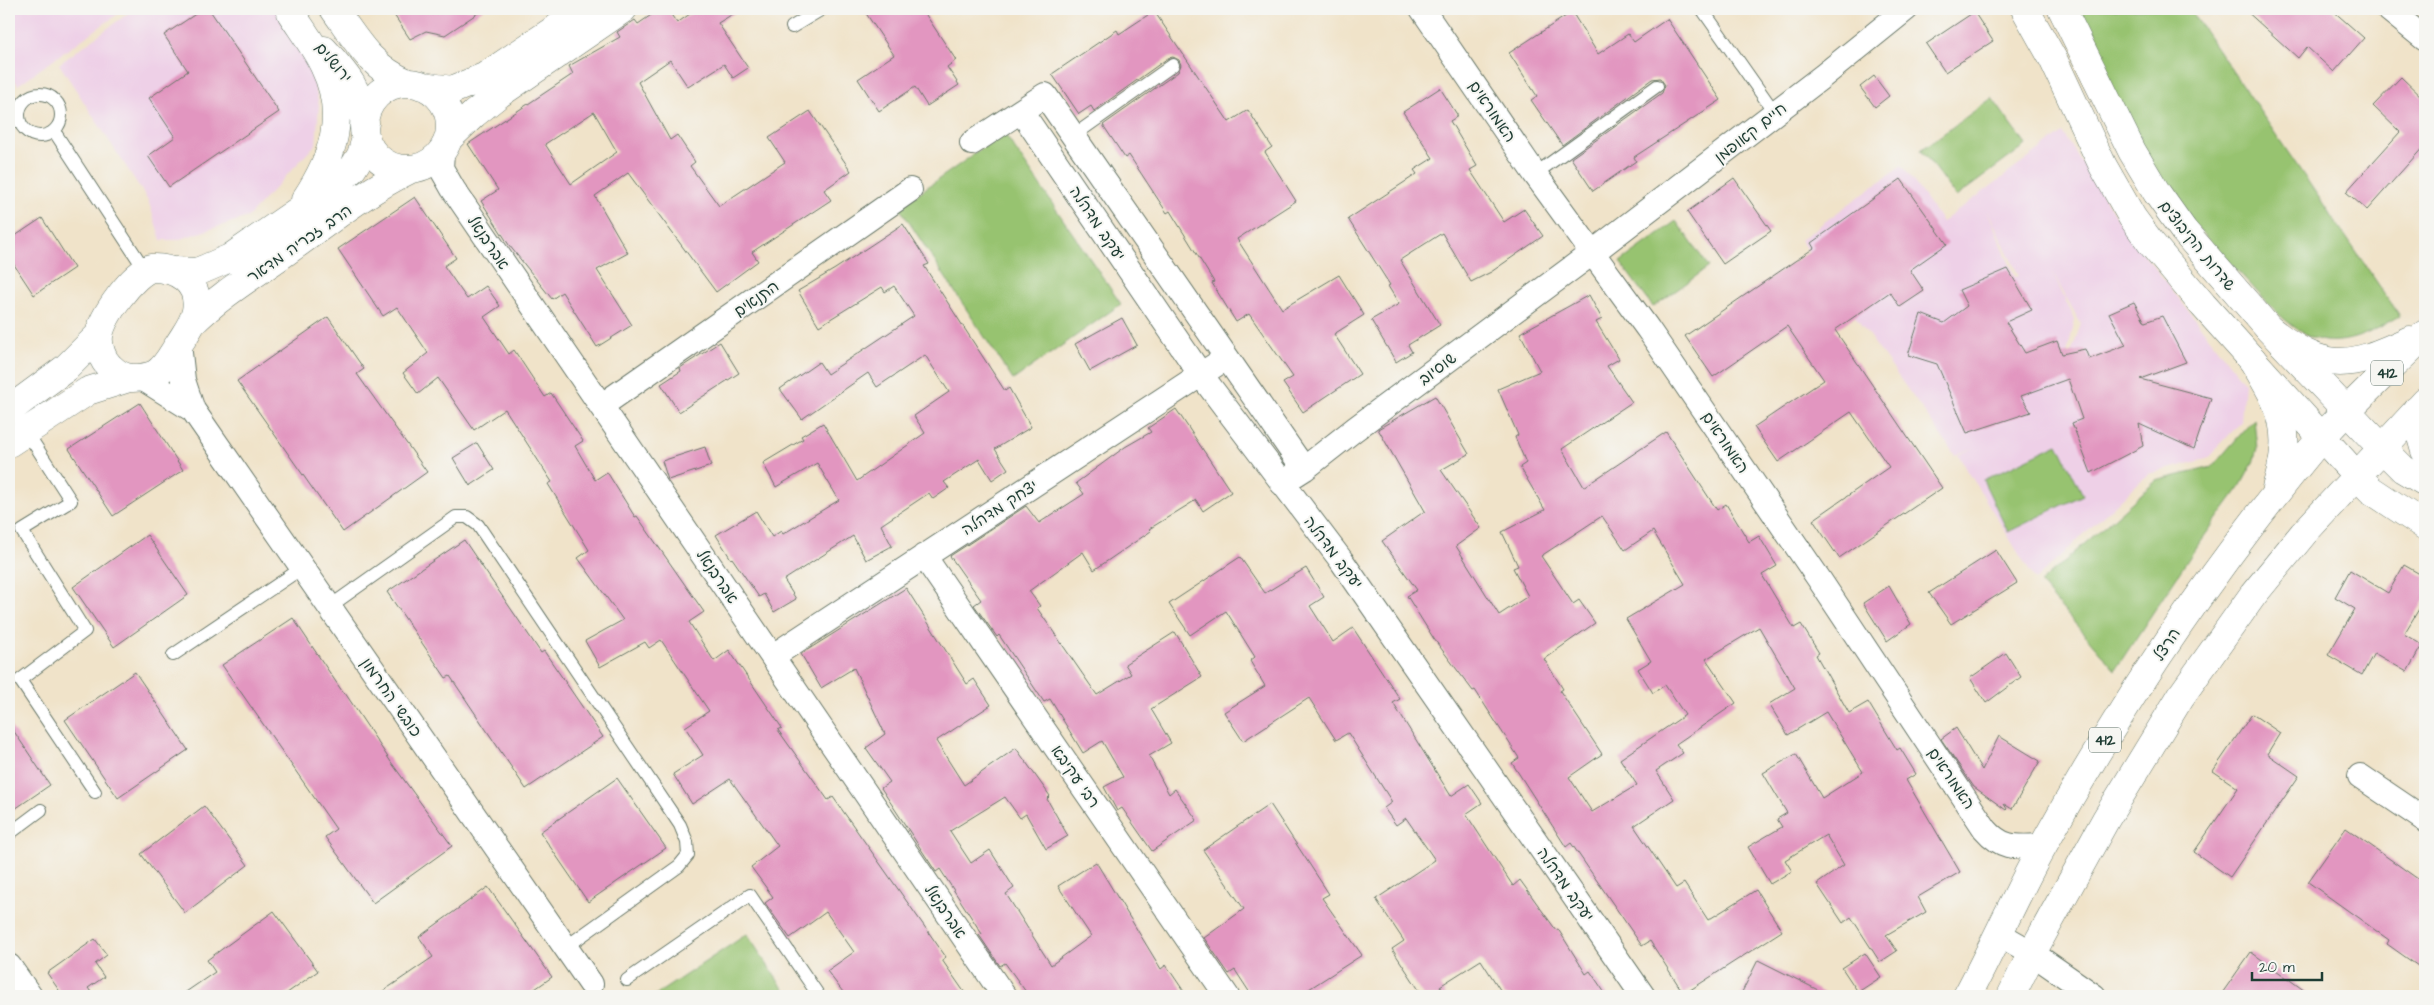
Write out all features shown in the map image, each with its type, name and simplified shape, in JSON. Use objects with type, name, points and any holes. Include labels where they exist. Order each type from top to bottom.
[{"type":"street","name":"ירושלים","points":[[334,9],[373,63],[394,78],[415,85]]},
{"type":"street","points":[[584,9],[484,77],[452,90],[415,85],[395,85],[383,90],[368,110],[366,130],[371,149],[388,165],[412,169],[428,164],[474,114],[499,94],[623,9]]},
{"type":"street","name":"האמוראים","points":[[1422,9],[1535,174],[1642,321],[1814,571],[1985,829],[1994,839],[2006,845],[2016,847],[2043,846]]},
{"type":"street","name":"חיים קאופמן","points":[[1592,253],[1775,113],[1906,9]]},
{"type":"street","points":[[2025,9],[2040,34],[2103,166],[2132,217],[2174,274],[2356,475],[2371,490],[2425,526]]},
{"type":"street","name":"שדרות הקיבוצים","points":[[2062,9],[2132,152],[2156,193],[2184,231],[2269,329],[2381,448],[2403,469],[2425,482]]},
{"type":"street","points":[[2388,9],[2425,39]]},
{"type":"street","name":"ירושלים","points":[[290,11],[353,83],[360,98],[366,130]]},
{"type":"street","points":[[290,11],[324,66],[333,92],[336,115],[336,132],[330,156],[320,178],[299,209]]},
{"type":"street","points":[[415,85],[434,92],[442,101],[448,113],[450,126],[445,145]]},
{"type":"street","name":"יעקב מדהלה","points":[[972,143],[1045,95],[1304,469]]},
{"type":"street","name":"יעקב מדהלה","points":[[1021,111],[1201,375],[1341,560],[1644,996]]},
{"type":"street","name":"הרב זכריה מדאר","points":[[176,271],[197,272],[230,258],[334,186],[353,168],[361,155],[366,130]]},
{"type":"street","name":"אברבנאל","points":[[445,145],[442,168],[452,189],[1004,996]]},
{"type":"street","name":"הרב זכריה מדאר","points":[[185,333],[220,298],[348,208],[394,178],[412,169]]},
{"type":"street","name":"התנאים","points":[[601,406],[910,190]]},
{"type":"street","name":"שוסיוב","points":[[1282,483],[1304,469],[1592,253]]},
{"type":"street","points":[[17,437],[88,391],[135,378],[160,370],[185,333],[196,311],[196,298],[192,286],[176,271],[164,268],[145,270],[128,286],[104,322],[99,335],[99,348],[106,364],[116,373],[135,378]]},
{"type":"street","points":[[2269,329],[2306,355],[2319,360],[2342,364],[2376,356],[2425,334]]},
{"type":"street","name":"כובשי החרמון","points":[[185,333],[182,380],[193,410],[591,984]]},
{"type":"street","name":"הרצל","points":[[1967,996],[2043,846],[2115,724],[2176,629],[2272,500],[2322,438],[2425,334]]},
{"type":"street","points":[[9,410],[66,368],[99,335]]},
{"type":"street","name":"יצחק מדהלה","points":[[773,656],[1226,358]]},
{"type":"street","points":[[2252,359],[2277,402],[2284,426],[2284,463],[2272,500]]},
{"type":"street","name":"כובשי החרמון","points":[[135,378],[193,410]]},
{"type":"street","points":[[2421,406],[2419,430],[2425,451]]},
{"type":"street","name":"412","points":[[2011,996],[2032,953],[2106,819],[2180,696],[2253,594],[2356,475],[2421,406]]},
{"type":"street","name":"רבי עקיבא","points":[[924,556],[1228,996]]},
{"type":"street","points":[[2360,776],[2425,820]]},
{"type":"street","points":[[1999,934],[2032,953],[2094,996]]},
{"type":"street","points":[[9,966],[30,996]]},
{"type":"lane","points":[[792,27],[822,9]]},
{"type":"lane","points":[[1702,9],[1775,113]]},
{"type":"lane","points":[[1073,136],[1173,65]]},
{"type":"lane","points":[[1535,174],[1657,86]]},
{"type":"lane","points":[[54,131],[145,270]]},
{"type":"lane","points":[[17,437],[71,501],[22,531],[85,632],[20,680],[95,792]]},
{"type":"lane","points":[[329,607],[456,516],[467,517],[478,526],[680,825],[687,842],[688,855],[679,866],[566,947]]},
{"type":"lane","points":[[173,655],[302,568]]},
{"type":"lane","points":[[9,834],[41,810]]},
{"type":"lane","points":[[627,980],[750,895],[819,996]]},
{"type":"shaded area","points":[[9,9],[125,9],[18,85],[9,72]]},
{"type":"shaded area","points":[[134,9],[275,9],[308,54],[319,105],[316,144],[248,217],[177,240],[161,240],[148,200],[59,64]]},
{"type":"shaded area","points":[[2063,133],[2122,226],[2244,382],[2241,422],[2207,459],[2148,474],[2035,580],[1958,455],[1975,447],[1955,455],[1800,240],[1902,165],[1942,222]],"holes":[[[1986,207],[2019,276],[2015,277]],[[2052,272],[2081,324],[2059,387],[2075,320]]]},
{"type":"green space","points":[[2072,9],[2190,9],[2400,316],[2355,338],[2335,341],[2315,338],[2294,327],[2284,319],[2195,226],[2162,184],[2134,136]]},
{"type":"green space","points":[[1992,98],[2026,145],[1956,197],[1921,150]]},
{"type":"green space","points":[[1004,133],[1121,304],[1013,380],[899,207]]},
{"type":"green space","points":[[1676,221],[1709,267],[1653,307],[1620,262]]},
{"type":"green space","points":[[2254,419],[2257,449],[2253,463],[2240,487],[2195,549],[2115,670],[2040,583],[2156,481],[2212,467]]},
{"type":"green space","points":[[2058,444],[2083,495],[2008,532],[1983,480]]},
{"type":"green space","points":[[747,934],[786,993],[782,996],[654,996]]},
{"type":"building","points":[[203,9],[209,9],[279,112],[169,187],[148,156],[175,137],[149,98],[188,71],[164,35]]},
{"type":"building","points":[[390,9],[484,9],[445,35],[426,31],[410,39]]},
{"type":"building","points":[[660,9],[667,9],[677,23],[697,9],[741,9],[718,23],[748,68],[733,78],[724,64],[688,87],[670,60],[638,82],[670,140],[677,135],[695,162],[690,166],[719,206],[785,162],[769,138],[810,111],[851,171],[824,190],[831,200],[752,252],[758,261],[716,292],[628,173],[595,196],[628,253],[597,270],[632,325],[597,347],[562,292],[552,299],[509,245],[481,201],[498,190],[468,144],[573,74],[569,66],[620,37],[617,32],[635,20],[638,24]],"holes":[[[594,112],[617,152],[571,184],[545,144]]]},
{"type":"building","points":[[863,9],[922,9],[956,60],[947,67],[959,85],[927,106],[915,87],[879,111],[858,79],[894,55]]},
{"type":"building","points":[[2244,9],[2331,9],[2364,38],[2334,72],[2307,47],[2298,58]]},
{"type":"building","points":[[1154,11],[1229,122],[1248,110],[1272,147],[1265,152],[1296,201],[1237,239],[1282,309],[1339,275],[1364,315],[1334,334],[1360,374],[1303,412],[1283,383],[1293,377],[1249,314],[1236,322],[1212,283],[1214,282],[1170,211],[1167,213],[1129,155],[1125,158],[1103,125],[1178,72],[1181,65],[1179,60],[1173,57],[1168,58],[1094,111],[1091,106],[1079,114],[1052,74],[1117,30],[1119,34]]},
{"type":"building","points":[[1572,12],[1598,54],[1628,34],[1634,42],[1667,19],[1721,100],[1634,157],[1636,161],[1593,191],[1571,158],[1662,93],[1665,85],[1660,78],[1652,79],[1562,145],[1531,100],[1537,96],[1509,53]]},
{"type":"building","points":[[1974,12],[1993,41],[1945,72],[1926,44]]},
{"type":"building","points":[[1874,76],[1889,96],[1875,107],[1860,87]]},
{"type":"building","points":[[2401,77],[2425,100],[2425,145],[2367,210],[2346,192],[2400,132],[2373,106]]},
{"type":"building","points":[[1440,88],[1458,116],[1450,121],[1477,166],[1470,170],[1504,222],[1524,209],[1543,236],[1491,272],[1471,282],[1442,233],[1400,260],[1440,325],[1408,345],[1412,352],[1396,362],[1371,320],[1399,304],[1388,286],[1390,285],[1348,219],[1417,174],[1414,170],[1433,158],[1403,112]]},
{"type":"building","points":[[1734,178],[1771,231],[1723,264],[1687,212]]},
{"type":"building","points":[[1901,179],[1947,244],[1910,270],[1924,291],[1900,307],[1890,292],[1835,330],[1942,488],[1839,558],[1813,520],[1889,467],[1851,412],[1778,462],[1754,427],[1824,380],[1787,326],[1713,377],[1685,336],[1814,248],[1811,243]]},
{"type":"building","points":[[415,197],[456,258],[444,266],[467,299],[486,286],[500,306],[484,317],[509,354],[514,350],[545,397],[551,393],[583,441],[575,446],[595,480],[607,472],[635,517],[637,516],[704,612],[689,622],[714,661],[729,650],[782,728],[778,730],[828,800],[833,797],[946,957],[942,960],[967,996],[846,996],[827,971],[854,952],[826,912],[790,938],[765,903],[773,897],[751,867],[778,846],[730,779],[692,804],[673,774],[703,755],[685,727],[709,711],[661,640],[649,648],[645,642],[600,667],[585,641],[623,620],[578,558],[589,550],[548,484],[552,482],[505,409],[474,430],[438,378],[418,394],[403,373],[428,353],[397,307],[383,316],[338,249]]},
{"type":"building","points":[[42,218],[74,268],[34,295],[9,257],[9,240]]},
{"type":"building","points":[[903,224],[929,264],[924,266],[1005,391],[1009,388],[1031,427],[995,449],[1008,469],[992,480],[979,459],[944,482],[949,488],[933,499],[929,493],[881,525],[892,546],[866,560],[853,536],[784,580],[796,599],[774,612],[764,594],[759,597],[716,535],[756,511],[772,537],[781,531],[783,534],[839,500],[817,463],[776,487],[763,463],[803,439],[801,436],[823,423],[857,481],[925,433],[914,416],[949,392],[925,355],[877,387],[868,373],[802,419],[780,389],[819,362],[827,374],[914,316],[894,286],[885,292],[882,287],[819,326],[798,291]]},
{"type":"building","points":[[2008,269],[2032,310],[2006,322],[2025,353],[2057,341],[2062,354],[2085,349],[2089,359],[2126,345],[2109,313],[2134,302],[2145,322],[2162,316],[2186,362],[2140,379],[2211,398],[2194,449],[2139,424],[2143,446],[2091,473],[2072,423],[2082,419],[2068,379],[2021,396],[2031,412],[1967,433],[1937,364],[1908,355],[1921,314],[1944,323],[1967,306],[1959,290]]},
{"type":"building","points":[[1589,295],[1602,319],[1596,322],[1619,359],[1607,366],[1632,402],[1562,449],[1584,487],[1666,432],[1717,510],[1726,504],[1749,542],[1759,536],[1777,566],[1762,575],[1794,628],[1801,624],[1819,653],[1816,655],[1849,713],[1868,702],[1897,750],[1900,748],[1916,774],[1906,780],[1960,872],[1918,897],[1926,912],[1886,935],[1897,951],[1880,962],[1851,917],[1843,923],[1817,884],[1844,865],[1826,835],[1785,860],[1792,871],[1770,884],[1748,847],[1782,827],[1777,819],[1787,813],[1763,773],[1796,754],[1822,798],[1863,772],[1826,712],[1788,735],[1769,704],[1795,688],[1759,627],[1706,659],[1736,703],[1676,744],[1683,753],[1656,771],[1674,799],[1634,826],[1676,888],[1684,883],[1708,920],[1756,890],[1782,931],[1684,994],[1650,941],[1642,946],[1571,843],[1566,847],[1512,763],[1519,758],[1475,690],[1473,691],[1434,639],[1407,596],[1417,590],[1382,541],[1425,511],[1378,429],[1435,396],[1469,454],[1441,470],[1481,528],[1456,546],[1499,615],[1528,596],[1513,568],[1518,566],[1502,532],[1545,510],[1520,467],[1526,463],[1515,437],[1518,435],[1498,389],[1540,371],[1520,333]],"holes":[[[1602,516],[1625,550],[1653,531],[1685,584],[1626,619],[1651,661],[1638,669],[1653,693],[1665,685],[1685,715],[1620,759],[1637,785],[1592,812],[1569,777],[1602,754],[1560,691],[1563,689],[1544,659],[1595,623],[1579,600],[1573,604],[1541,556]]]},
{"type":"building","points":[[328,317],[364,369],[357,374],[427,472],[343,532],[237,381]]},
{"type":"building","points":[[1122,318],[1137,345],[1090,371],[1075,344]]},
{"type":"building","points":[[720,342],[739,373],[679,412],[661,384],[681,371],[680,368]]},
{"type":"building","points":[[140,403],[183,470],[113,516],[69,449]]},
{"type":"building","points":[[1176,409],[1231,492],[1203,511],[1196,500],[1149,529],[1151,531],[1094,570],[1083,552],[1029,591],[1040,606],[1037,608],[1097,695],[1131,674],[1125,664],[1175,632],[1202,677],[1151,709],[1171,743],[1149,756],[1169,794],[1175,789],[1197,820],[1152,851],[1122,808],[1117,811],[1104,787],[1123,777],[1102,741],[1083,753],[1050,699],[1044,702],[999,635],[997,637],[974,605],[981,600],[950,556],[1026,506],[1039,523],[1084,494],[1076,483],[1125,447],[1151,432],[1148,428]]},
{"type":"building","points":[[477,443],[494,470],[470,486],[453,458]]},
{"type":"building","points":[[705,447],[711,466],[668,480],[662,461]]},
{"type":"building","points":[[147,535],[188,595],[114,647],[73,587]]},
{"type":"building","points":[[464,540],[541,653],[544,651],[603,737],[526,789],[450,676],[446,678],[387,592]]},
{"type":"building","points":[[1996,550],[2017,583],[1951,624],[1929,593]]},
{"type":"building","points":[[1240,557],[1265,593],[1306,568],[1324,597],[1310,606],[1333,642],[1353,628],[1400,699],[1393,703],[1451,796],[1469,784],[1482,803],[1466,814],[1513,886],[1520,880],[1556,930],[1558,929],[1586,974],[1590,971],[1607,996],[1504,996],[1481,960],[1440,986],[1446,996],[1423,996],[1392,949],[1404,941],[1376,899],[1435,860],[1406,818],[1396,825],[1384,808],[1392,802],[1348,733],[1336,740],[1309,698],[1243,741],[1224,712],[1265,686],[1250,661],[1255,657],[1226,611],[1190,635],[1169,604]]},
{"type":"building","points":[[2404,565],[2425,577],[2425,599],[2404,634],[2422,645],[2407,672],[2374,653],[2362,675],[2328,655],[2355,609],[2335,597],[2350,570],[2388,593]]},
{"type":"building","points":[[1889,586],[1911,624],[1887,641],[1863,603]]},
{"type":"building","points":[[906,588],[967,684],[974,679],[991,705],[936,741],[964,785],[1016,748],[1050,796],[1047,799],[1068,836],[1046,849],[1026,814],[1020,818],[1005,797],[950,831],[971,863],[990,850],[1014,888],[1006,894],[1051,965],[1091,936],[1058,886],[1096,862],[1161,969],[1166,965],[1187,996],[1029,996],[1005,963],[1000,966],[979,935],[982,934],[940,869],[936,872],[881,788],[890,782],[866,748],[885,734],[854,668],[821,688],[801,654]]},
{"type":"building","points":[[293,618],[391,762],[452,846],[373,903],[325,837],[336,829],[222,665]]},
{"type":"building","points":[[2006,653],[2021,677],[1986,703],[1970,678]]},
{"type":"building","points":[[135,672],[188,750],[118,798],[65,720]]},
{"type":"building","points":[[2252,714],[2280,733],[2267,754],[2299,776],[2230,877],[2194,852],[2238,788],[2213,771]]},
{"type":"building","points":[[9,724],[50,785],[9,813]]},
{"type":"building","points":[[1956,728],[1982,770],[1999,736],[2040,761],[2012,809],[2004,804],[2006,810],[1974,787],[1941,739]]},
{"type":"building","points":[[617,778],[666,848],[588,902],[540,832]]},
{"type":"building","points":[[1270,804],[1329,894],[1322,898],[1362,955],[1298,996],[1252,996],[1235,970],[1229,974],[1204,938],[1244,909],[1203,850]]},
{"type":"building","points":[[204,806],[248,865],[185,913],[141,854]]},
{"type":"building","points":[[2346,828],[2425,884],[2425,971],[2387,944],[2389,940],[2308,882]]},
{"type":"building","points":[[488,887],[552,977],[525,996],[376,996],[433,957],[419,937]]},
{"type":"building","points":[[274,911],[318,971],[283,996],[180,996],[215,972],[207,960]]},
{"type":"building","points":[[95,939],[107,955],[95,964],[104,977],[88,988],[94,996],[63,996],[47,973]]},
{"type":"building","points":[[2251,952],[2312,996],[2220,996]]},
{"type":"building","points":[[1865,953],[1881,977],[1858,992],[1842,968]]},
{"type":"building","points":[[1758,960],[1830,996],[1740,996]]}]
